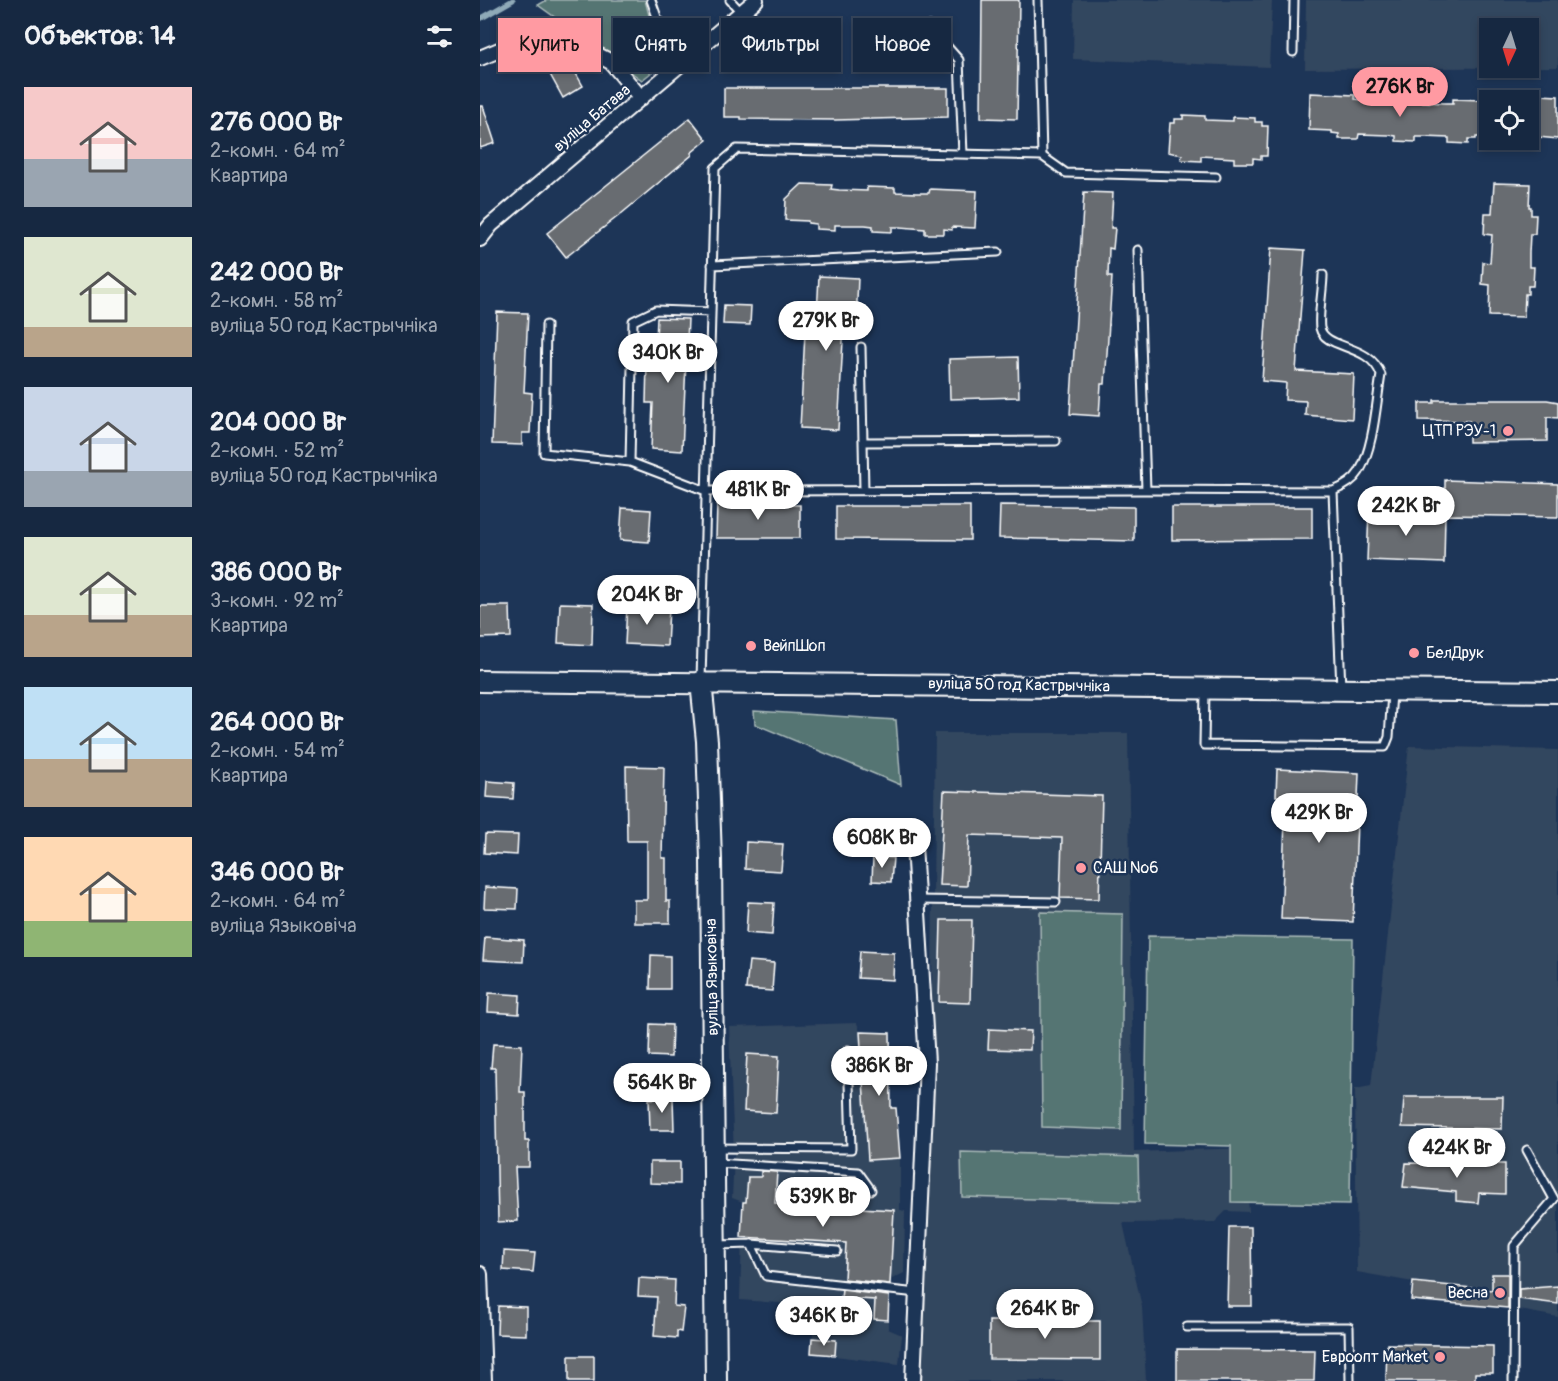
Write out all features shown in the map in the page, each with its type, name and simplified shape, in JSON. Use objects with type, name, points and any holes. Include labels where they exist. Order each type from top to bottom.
[{"type":"main road","name":"вуліца 50 год Кастрычніка","points":[[480,681],[1558,692]]},
{"type":"main road","name":"вуліца Языковіча","points":[[701,682],[707,741],[710,836],[716,1381]]},
{"type":"street","name":"вуліца Батава","points":[[709,40],[756,0]]},
{"type":"street","points":[[480,58],[511,45],[538,40],[573,42],[611,62],[641,98]]},
{"type":"street","name":"вуліца Батава","points":[[480,239],[491,225],[671,72]]},
{"type":"street","points":[[913,1381],[927,1063],[914,845]]},
{"type":"street","points":[[480,1274],[484,1381]]},
{"type":"lane","points":[[651,0],[657,18]]},
{"type":"lane","points":[[730,0],[741,12]]},
{"type":"lane","points":[[1038,0],[1042,156]]},
{"type":"lane","points":[[1293,52],[1294,0]]},
{"type":"lane","points":[[951,51],[959,60],[963,154]]},
{"type":"lane","points":[[701,682],[715,168],[737,149],[1042,156],[1066,173],[1216,177]]},
{"type":"lane","points":[[1137,250],[1146,490]]},
{"type":"lane","points":[[712,265],[998,252]]},
{"type":"lane","points":[[546,324],[544,453],[630,462],[706,491],[1333,491],[1345,487],[1358,474],[1367,454],[1381,375],[1377,364],[1364,354],[1334,342],[1320,329],[1323,275]]},
{"type":"lane","points":[[630,462],[633,321],[656,310],[711,312]]},
{"type":"lane","points":[[861,347],[864,490]]},
{"type":"lane","points":[[863,441],[1056,441]]},
{"type":"lane","points":[[1333,491],[1341,689]]},
{"type":"lane","points":[[1205,687],[1204,745],[1385,747],[1389,737],[1392,690]]},
{"type":"lane","points":[[917,900],[1056,902]]},
{"type":"lane","points":[[714,1156],[851,1149],[848,1050]]},
{"type":"lane","points":[[1513,1381],[1514,1246],[1554,1199],[1527,1150]]},
{"type":"lane","points":[[714,1156],[858,1172],[871,1190]]},
{"type":"lane","points":[[751,1244],[766,1276],[917,1293]]},
{"type":"lane","points":[[715,1245],[751,1244],[837,1251]]},
{"type":"lane","points":[[1187,1327],[1349,1327],[1350,1381]]},
{"type":"shaded area","points":[[1074,0],[1272,0],[1269,67],[1073,59]]},
{"type":"shaded area","points":[[1306,0],[1558,0],[1558,67],[1539,67],[1539,18],[1479,18],[1479,68],[1305,69]]},
{"type":"shaded area","points":[[935,733],[1128,733],[1134,1152],[1244,1148],[1249,1212],[1226,1211],[1215,1222],[1123,1223],[1142,1307],[1146,1381],[921,1381],[929,1220]]},
{"type":"shaded area","points":[[1409,746],[1558,750],[1558,1317],[1509,1308],[1475,1306],[1476,1288],[1413,1282],[1357,1272],[1355,1089],[1371,1086]]},
{"type":"shaded area","points":[[857,1023],[860,1032],[890,1033],[891,1108],[896,1108],[900,1158],[900,1210],[905,1211],[904,1273],[890,1280],[888,1329],[902,1335],[899,1364],[811,1353],[813,1332],[777,1327],[780,1303],[740,1300],[743,1202],[732,1198],[734,1156],[729,1027]]},
{"type":"green space","points":[[547,0],[645,0],[650,18],[613,18],[613,59],[601,50],[601,18],[556,18],[538,5]]},
{"type":"green space","points":[[631,72],[652,72],[642,80]]},
{"type":"green space","points":[[754,711],[896,720],[901,785],[755,724]]},
{"type":"green space","points":[[1040,912],[1123,914],[1121,1130],[1042,1127]]},
{"type":"green space","points":[[1148,936],[1353,939],[1350,1204],[1231,1202],[1231,1146],[1145,1144]]},
{"type":"green space","points":[[961,1152],[1138,1157],[1139,1202],[962,1197]]},
{"type":"building","points":[[982,0],[1019,0],[1017,119],[981,118]]},
{"type":"building","points":[[549,72],[575,72],[583,86],[563,98]]},
{"type":"building","points":[[724,88],[948,88],[948,117],[836,120],[724,117]]},
{"type":"building","points":[[1310,93],[1355,95],[1355,99],[1363,100],[1391,101],[1391,97],[1419,98],[1419,102],[1453,103],[1453,99],[1479,100],[1479,137],[1468,139],[1468,144],[1449,143],[1449,138],[1416,137],[1416,142],[1396,141],[1396,136],[1389,135],[1359,134],[1358,139],[1339,139],[1339,134],[1332,133],[1332,131],[1309,130]]},
{"type":"building","points":[[1540,95],[1558,96],[1558,139],[1539,137]]},
{"type":"building","points":[[480,106],[483,106],[495,143],[480,148]]},
{"type":"building","points":[[1183,115],[1205,116],[1205,120],[1233,121],[1233,117],[1255,118],[1255,122],[1262,122],[1262,126],[1268,126],[1267,156],[1261,156],[1261,159],[1253,158],[1253,163],[1234,163],[1234,158],[1201,156],[1201,161],[1181,160],[1182,155],[1168,152],[1170,123],[1175,123],[1175,119],[1183,119]]},
{"type":"building","points":[[690,118],[707,140],[621,214],[566,257],[547,233]]},
{"type":"building","points":[[1494,183],[1530,184],[1529,207],[1531,207],[1531,215],[1536,215],[1535,234],[1530,234],[1529,267],[1534,267],[1533,286],[1528,286],[1528,294],[1525,294],[1524,317],[1489,316],[1490,285],[1482,284],[1483,262],[1490,263],[1492,235],[1484,234],[1485,213],[1492,213]]},
{"type":"building","points":[[802,184],[832,185],[831,189],[839,190],[867,191],[867,187],[895,188],[895,192],[916,193],[929,193],[930,189],[977,191],[975,228],[952,227],[952,230],[944,229],[944,234],[925,234],[925,229],[900,227],[892,227],[892,232],[873,231],[873,226],[865,225],[835,225],[835,230],[816,229],[816,224],[808,223],[808,221],[785,220],[786,199]]},
{"type":"building","points":[[1084,192],[1113,193],[1111,228],[1115,228],[1113,249],[1109,248],[1108,277],[1112,277],[1105,384],[1101,384],[1099,416],[1070,414]]},
{"type":"building","points":[[1271,248],[1305,250],[1296,371],[1354,374],[1352,419],[1305,415],[1306,401],[1285,400],[1286,383],[1262,381]]},
{"type":"building","points":[[819,276],[858,278],[856,323],[844,323],[838,430],[800,428],[806,314],[817,315]]},
{"type":"building","points":[[724,305],[751,306],[750,325],[723,324]]},
{"type":"building","points":[[497,312],[528,313],[524,392],[532,393],[530,433],[522,433],[522,445],[492,444]]},
{"type":"building","points":[[657,318],[688,319],[682,451],[651,449],[653,403],[646,403],[647,362],[655,362]]},
{"type":"building","points":[[1018,357],[1019,397],[950,399],[949,359]]},
{"type":"building","points":[[1434,400],[1547,400],[1558,402],[1558,418],[1547,417],[1547,441],[1469,442],[1469,421],[1419,420],[1419,403],[1434,403]]},
{"type":"building","points":[[1445,480],[1558,484],[1558,517],[1445,515]]},
{"type":"building","points":[[717,504],[800,505],[800,538],[716,538]]},
{"type":"building","points":[[1000,505],[1134,507],[1134,541],[999,538]]},
{"type":"building","points":[[836,506],[970,506],[970,540],[836,539]]},
{"type":"building","points":[[1172,507],[1312,507],[1312,539],[1172,540]]},
{"type":"building","points":[[622,508],[651,510],[649,542],[620,540]]},
{"type":"building","points":[[1369,511],[1445,515],[1444,563],[1367,560]]},
{"type":"building","points":[[560,603],[593,604],[592,645],[558,643]]},
{"type":"building","points":[[480,606],[510,606],[511,637],[480,638]]},
{"type":"building","points":[[627,606],[669,608],[667,646],[625,644]]},
{"type":"building","points":[[626,766],[664,767],[662,858],[666,858],[666,901],[670,901],[670,923],[634,923],[634,900],[647,900],[647,841],[627,841]]},
{"type":"building","points":[[1277,769],[1359,773],[1353,922],[1281,919],[1286,797],[1276,796]]},
{"type":"building","points":[[487,781],[514,783],[513,799],[486,797]]},
{"type":"building","name":"САШ №6","points":[[944,791],[1102,796],[1099,899],[1060,898],[1062,838],[969,835],[967,886],[939,885]]},
{"type":"building","points":[[485,834],[518,835],[517,855],[484,853]]},
{"type":"building","points":[[746,842],[783,844],[781,871],[745,869]]},
{"type":"building","points":[[873,857],[893,858],[891,882],[872,881]]},
{"type":"building","points":[[485,887],[518,889],[517,909],[484,908]]},
{"type":"building","points":[[748,902],[774,903],[772,935],[746,933]]},
{"type":"building","points":[[941,920],[972,920],[970,1003],[939,1002]]},
{"type":"building","points":[[485,937],[524,940],[523,962],[483,960]]},
{"type":"building","points":[[860,951],[894,953],[893,980],[858,978]]},
{"type":"building","points":[[651,955],[670,956],[670,989],[650,989]]},
{"type":"building","points":[[749,961],[774,963],[772,991],[746,989]]},
{"type":"building","points":[[489,993],[520,995],[519,1014],[488,1012]]},
{"type":"building","points":[[650,1024],[672,1025],[671,1057],[649,1056]]},
{"type":"building","points":[[989,1029],[1031,1031],[1030,1050],[988,1049]]},
{"type":"building","points":[[860,1032],[890,1033],[891,1108],[896,1108],[900,1158],[868,1160]]},
{"type":"building","points":[[493,1044],[522,1045],[520,1092],[525,1092],[525,1141],[529,1141],[529,1167],[515,1167],[518,1221],[498,1222],[495,1068],[491,1068]]},
{"type":"building","points":[[747,1054],[779,1056],[776,1113],[744,1111]]},
{"type":"building","points":[[1404,1097],[1503,1097],[1502,1129],[1402,1127]]},
{"type":"building","points":[[673,1098],[674,1130],[650,1130],[649,1099]]},
{"type":"building","points":[[650,1162],[680,1162],[680,1184],[650,1183]]},
{"type":"building","points":[[1406,1163],[1505,1164],[1505,1194],[1479,1193],[1478,1203],[1456,1201],[1456,1192],[1403,1187]]},
{"type":"building","points":[[761,1171],[777,1172],[775,1203],[894,1210],[890,1284],[844,1279],[846,1243],[741,1237],[743,1202],[746,1202],[748,1177],[761,1177]]},
{"type":"building","points":[[1229,1227],[1251,1227],[1252,1306],[1227,1306]]},
{"type":"building","points":[[504,1251],[535,1253],[533,1272],[503,1270]]},
{"type":"building","points":[[1492,1274],[1508,1274],[1508,1308],[1411,1300],[1413,1282],[1492,1290]]},
{"type":"building","points":[[639,1278],[675,1280],[674,1306],[684,1307],[681,1332],[677,1331],[677,1338],[654,1336],[657,1297],[638,1296]]},
{"type":"building","points":[[1558,1286],[1558,1304],[1519,1299],[1519,1289]]},
{"type":"building","points":[[842,1290],[889,1296],[888,1320],[874,1319],[875,1300],[841,1298]]},
{"type":"building","points":[[498,1306],[526,1307],[526,1335],[497,1334]]},
{"type":"building","points":[[989,1321],[1100,1321],[1100,1360],[989,1359]]},
{"type":"building","points":[[812,1338],[836,1340],[835,1355],[811,1353]]},
{"type":"building","name":"Евроопт Market","points":[[1387,1344],[1493,1346],[1493,1373],[1475,1373],[1475,1381],[1386,1381]]},
{"type":"building","points":[[1177,1349],[1315,1350],[1314,1381],[1177,1381]]},
{"type":"building","points":[[569,1356],[594,1356],[594,1381],[569,1381]]},
{"type":"waterway","points":[[480,19],[513,0]]},
{"type":"place","name":"ЦТП РЭУ-1","points":[[1508,431]]},
{"type":"place","name":"ВейпШоп","points":[[751,646]]},
{"type":"place","name":"БелДрук","points":[[1414,653]]},
{"type":"place","name":"САШ №6","points":[[1081,868]]},
{"type":"place","name":"Весна","points":[[1500,1293]]},
{"type":"place","name":"Евроопт Market","points":[[1440,1357]]}]
